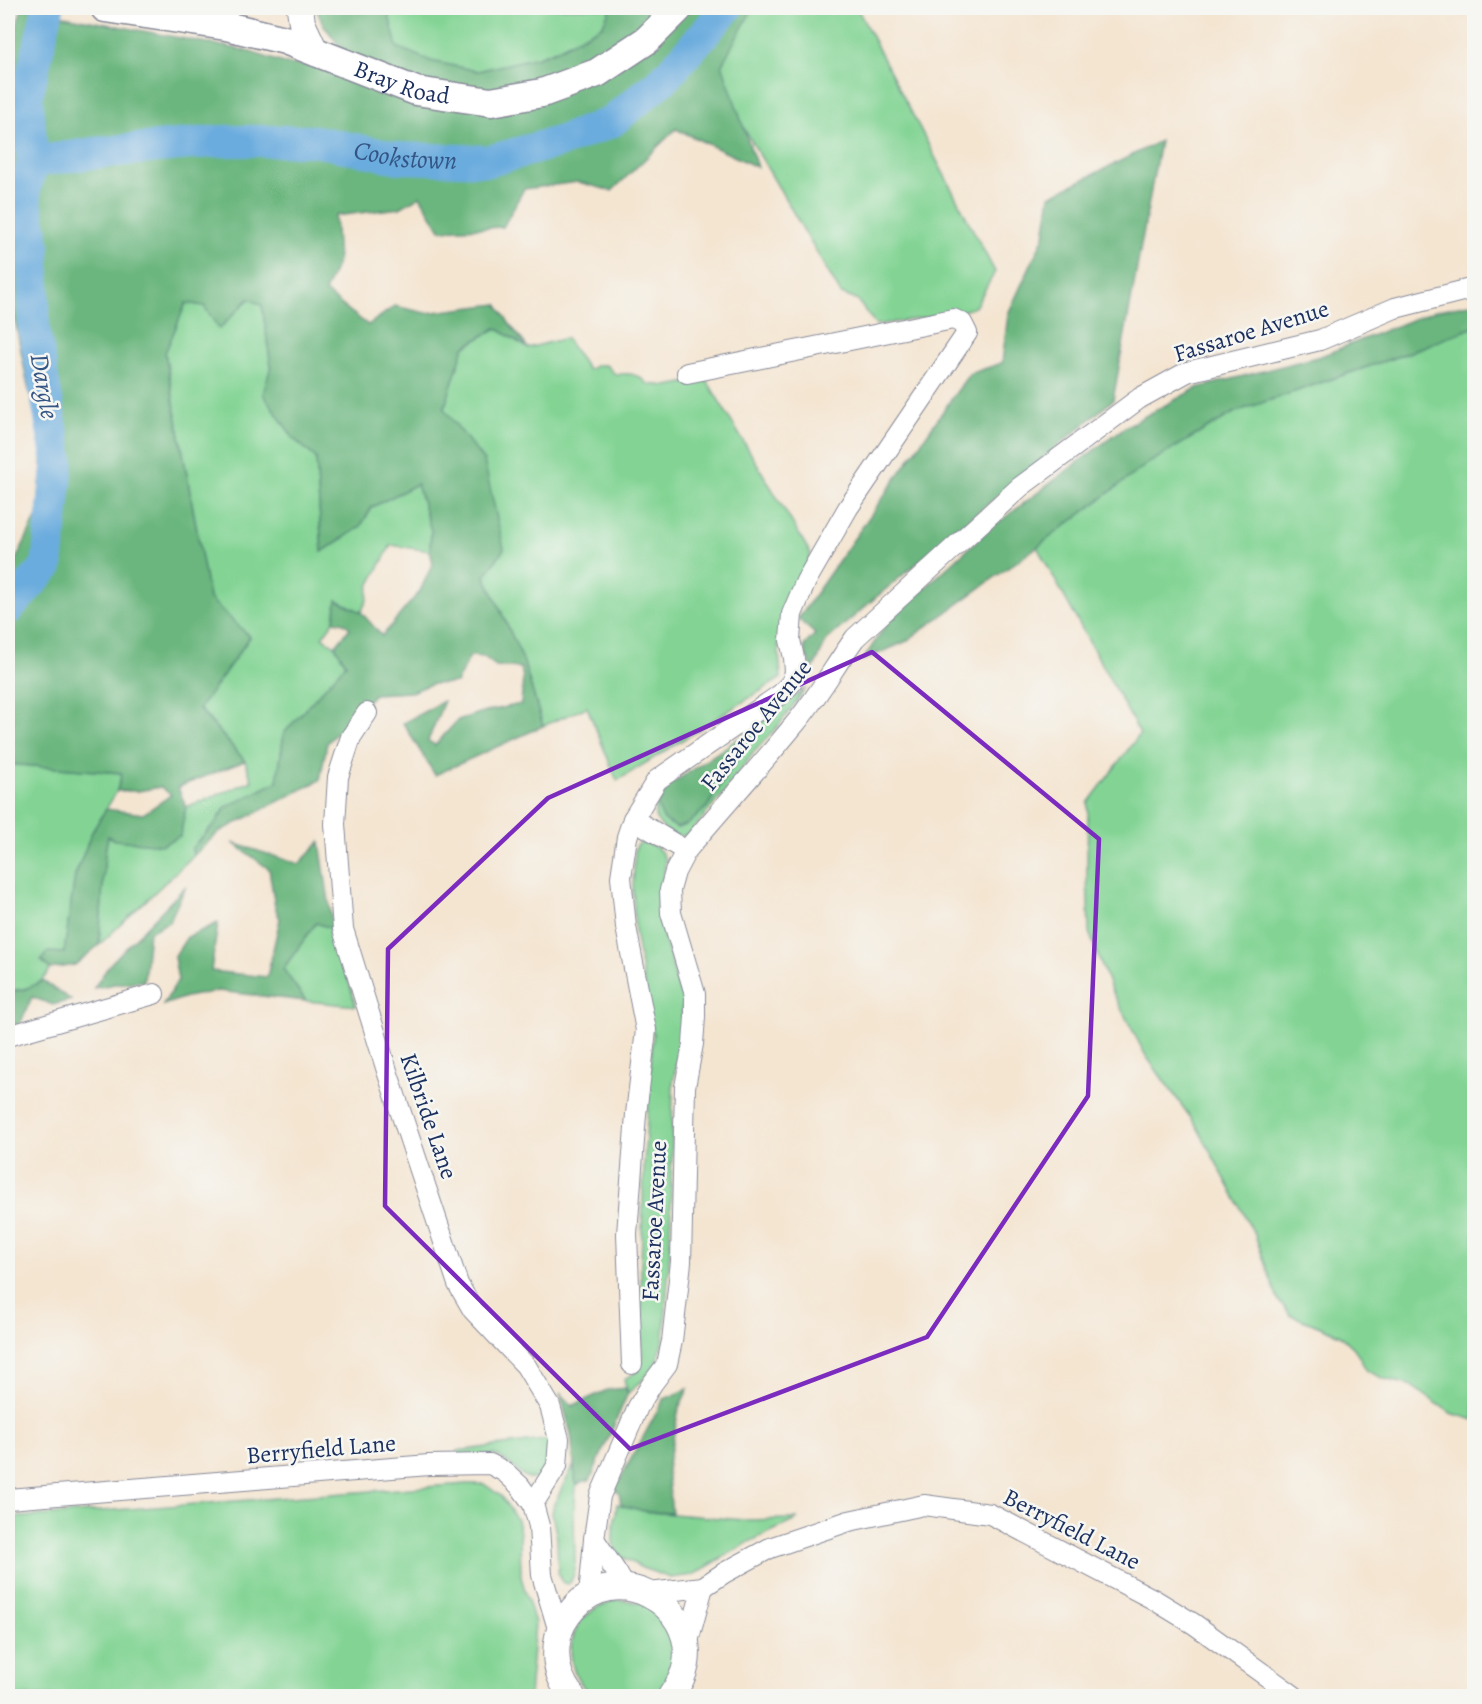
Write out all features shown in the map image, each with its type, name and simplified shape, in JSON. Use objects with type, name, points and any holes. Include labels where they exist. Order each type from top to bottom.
[{"type":"main road","name":"Bray Road","points":[[105,8],[228,17],[416,91],[491,102],[542,93],[597,73],[647,40],[678,8]]},
{"type":"street","points":[[300,8],[302,23],[316,53]]},
{"type":"street","name":"Fassaroe Avenue","points":[[583,1600],[600,1496],[638,1407],[667,1364],[672,1341],[681,1262],[684,1087],[693,1044],[695,994],[671,913],[670,890],[675,872],[686,851],[795,725],[855,638],[1020,487],[1140,398],[1187,372],[1320,340],[1395,308],[1474,288]]},
{"type":"street","points":[[632,1364],[627,1234],[636,1114],[646,1030],[626,927],[621,877],[627,837],[633,819],[657,780],[781,694],[792,682],[795,672],[790,640],[792,614],[806,581],[848,508],[967,333],[962,323],[953,320],[687,373]]},
{"type":"street","name":"Kilbride Lane","points":[[367,713],[351,737],[338,777],[335,824],[343,929],[388,1074],[458,1284],[473,1310],[526,1366],[550,1406],[558,1439],[557,1466],[533,1504]]},
{"type":"street","points":[[633,819],[686,851]]},
{"type":"street","points":[[8,1036],[154,994]]},
{"type":"street","name":"Berryfield Lane","points":[[8,1499],[429,1465],[490,1464],[505,1472],[520,1486],[533,1504],[538,1526],[542,1575],[558,1632]]},
{"type":"street","name":"Berryfield Lane","points":[[637,1590],[703,1587],[770,1548],[849,1521],[924,1505],[990,1514],[1153,1599],[1194,1624],[1294,1696]]},
{"type":"street","points":[[594,1539],[618,1573],[637,1590],[668,1606],[681,1624],[687,1645]]},
{"type":"street","points":[[671,1696],[681,1682],[684,1673],[687,1645],[703,1587]]},
{"type":"street","points":[[572,1696],[557,1670],[555,1651],[558,1632],[566,1617],[583,1600],[606,1589],[637,1590]]},
{"type":"street","points":[[547,1592],[583,1600]]},
{"type":"highlighted area","points":[[872,652],[1099,839],[1088,1096],[927,1337],[630,1449],[385,1206],[388,949],[548,798]]},
{"type":"green space","points":[[22,8],[244,50],[287,64],[356,68],[323,24],[316,8],[387,8],[397,47],[431,61],[478,71],[538,57],[557,50],[602,26],[611,8],[753,8],[722,64],[757,167],[676,129],[612,191],[578,182],[524,189],[503,227],[440,230],[420,196],[400,208],[335,216],[338,261],[325,292],[368,325],[395,306],[426,313],[497,304],[528,348],[496,328],[464,347],[444,409],[484,461],[504,549],[485,576],[523,660],[543,726],[435,775],[403,723],[444,701],[428,741],[435,745],[458,720],[521,704],[523,678],[521,668],[496,666],[484,657],[470,656],[456,683],[432,684],[411,692],[374,694],[327,743],[320,780],[219,832],[193,856],[192,848],[214,825],[226,807],[277,782],[284,733],[346,664],[335,646],[350,628],[344,623],[334,621],[337,600],[361,612],[382,636],[420,591],[433,563],[430,551],[431,530],[417,484],[372,507],[360,527],[322,552],[316,458],[294,439],[263,394],[271,366],[262,305],[249,299],[219,329],[204,306],[186,303],[165,353],[209,598],[250,637],[199,709],[245,761],[178,787],[186,807],[180,836],[162,845],[115,840],[108,836],[99,945],[75,965],[50,969],[41,960],[48,952],[64,953],[75,876],[92,832],[106,809],[143,814],[171,795],[161,787],[138,791],[117,791],[122,773],[8,764],[8,576],[37,516],[44,444],[28,387],[8,285],[8,55]]},
{"type":"green space","points":[[383,8],[611,8],[602,26],[556,50],[538,57],[478,71],[392,55]]},
{"type":"green space","points":[[741,8],[857,8],[995,272],[975,307],[957,313],[876,325],[857,300],[841,294],[711,72]]},
{"type":"green space","points":[[1160,141],[1113,400],[827,640],[813,669],[804,646],[815,634],[798,619],[969,374],[1002,363],[1008,314],[1044,236],[1050,196]]},
{"type":"green space","points":[[249,298],[262,305],[271,366],[264,394],[294,439],[316,458],[322,552],[360,527],[372,507],[417,484],[431,530],[430,551],[391,545],[369,586],[367,600],[361,612],[337,600],[334,621],[322,637],[335,646],[346,664],[284,733],[277,782],[226,807],[214,825],[192,848],[193,856],[99,945],[108,835],[180,836],[186,807],[252,781],[245,761],[199,708],[250,637],[209,598],[165,353],[186,303],[204,306]]},
{"type":"green space","points":[[1474,303],[1474,327],[1405,354],[1235,412],[1147,464],[905,642],[863,660],[887,623],[987,531],[1125,427],[1197,388],[1321,356],[1434,311]]},
{"type":"green space","points":[[1474,327],[1474,1420],[1451,1413],[1410,1385],[1385,1379],[1367,1371],[1354,1348],[1340,1335],[1291,1315],[1278,1300],[1255,1235],[1196,1125],[1146,1056],[1111,989],[1089,932],[1088,803],[1140,734],[1037,547],[1147,464],[1235,412],[1405,354]]},
{"type":"green space","points":[[496,328],[528,348],[566,338],[588,370],[597,365],[606,365],[616,375],[633,375],[648,384],[667,386],[706,379],[811,554],[784,615],[778,639],[781,678],[617,781],[587,707],[543,726],[523,660],[485,576],[444,409],[464,347]]},
{"type":"green space","points":[[806,688],[779,725],[753,753],[691,832],[686,836],[678,836],[661,826],[655,814],[657,804],[663,819],[677,828],[688,824],[707,807],[758,725]]},
{"type":"green space","points":[[758,725],[707,807],[688,824],[677,828],[663,819],[657,804],[670,785]]},
{"type":"green space","points":[[8,764],[122,773],[117,791],[92,832],[75,876],[64,953],[42,961],[50,969],[38,984],[8,991]]},
{"type":"green space","points":[[320,842],[333,929],[316,923],[283,969],[306,1001],[218,991],[186,997],[163,1005],[178,980],[174,957],[187,937],[218,923],[211,971],[267,977],[280,919],[275,907],[269,869],[233,843],[299,864]]},
{"type":"green space","points":[[644,842],[656,847],[665,859],[658,903],[660,923],[682,999],[682,1028],[673,1083],[670,1250],[664,1337],[656,1364],[645,1378],[628,1393],[624,1379],[637,1372],[642,1362],[641,1266],[644,1164],[653,1034],[635,932],[633,889],[635,849],[638,844]]},
{"type":"green space","points":[[186,886],[169,922],[149,932],[144,981],[94,988],[110,964]]},
{"type":"green space","points":[[316,922],[333,929],[356,1006],[306,1001],[283,969]]},
{"type":"green space","points":[[43,981],[71,1000],[53,1005],[32,997],[20,1024],[8,1025],[8,991],[23,990]]},
{"type":"green space","points":[[625,1388],[628,1393],[590,1480],[576,1486],[571,1434],[560,1393],[572,1406],[607,1390]]},
{"type":"green space","points":[[688,1389],[679,1408],[667,1469],[672,1513],[648,1512],[621,1505],[619,1493],[614,1490],[664,1399]]},
{"type":"green space","points":[[551,1439],[550,1458],[539,1478],[533,1479],[522,1475],[497,1456],[458,1455],[457,1451]]},
{"type":"green space","points":[[574,1465],[575,1563],[574,1574],[570,1583],[566,1584],[562,1582],[558,1573],[557,1538],[552,1513],[554,1504]]},
{"type":"green space","points":[[484,1484],[501,1496],[517,1520],[520,1533],[521,1577],[535,1623],[529,1696],[8,1696],[8,1518]]},
{"type":"green space","points":[[617,1504],[648,1512],[743,1520],[798,1519],[749,1542],[693,1575],[671,1578],[642,1568],[618,1555],[613,1542]]},
{"type":"green space","points":[[615,1600],[640,1603],[657,1611],[663,1617],[674,1641],[676,1660],[674,1667],[667,1681],[651,1696],[596,1696],[579,1681],[574,1670],[571,1647],[579,1625],[592,1611]]},
{"type":"waterway","name":"Dargle","points":[[8,609],[47,566],[58,462],[34,328],[34,244],[24,192],[33,162],[27,96],[48,8]]},
{"type":"waterway","name":"Cookstown","points":[[33,162],[95,153],[222,141],[315,141],[399,158],[489,161],[562,141],[611,122],[664,79],[727,8]]}]
